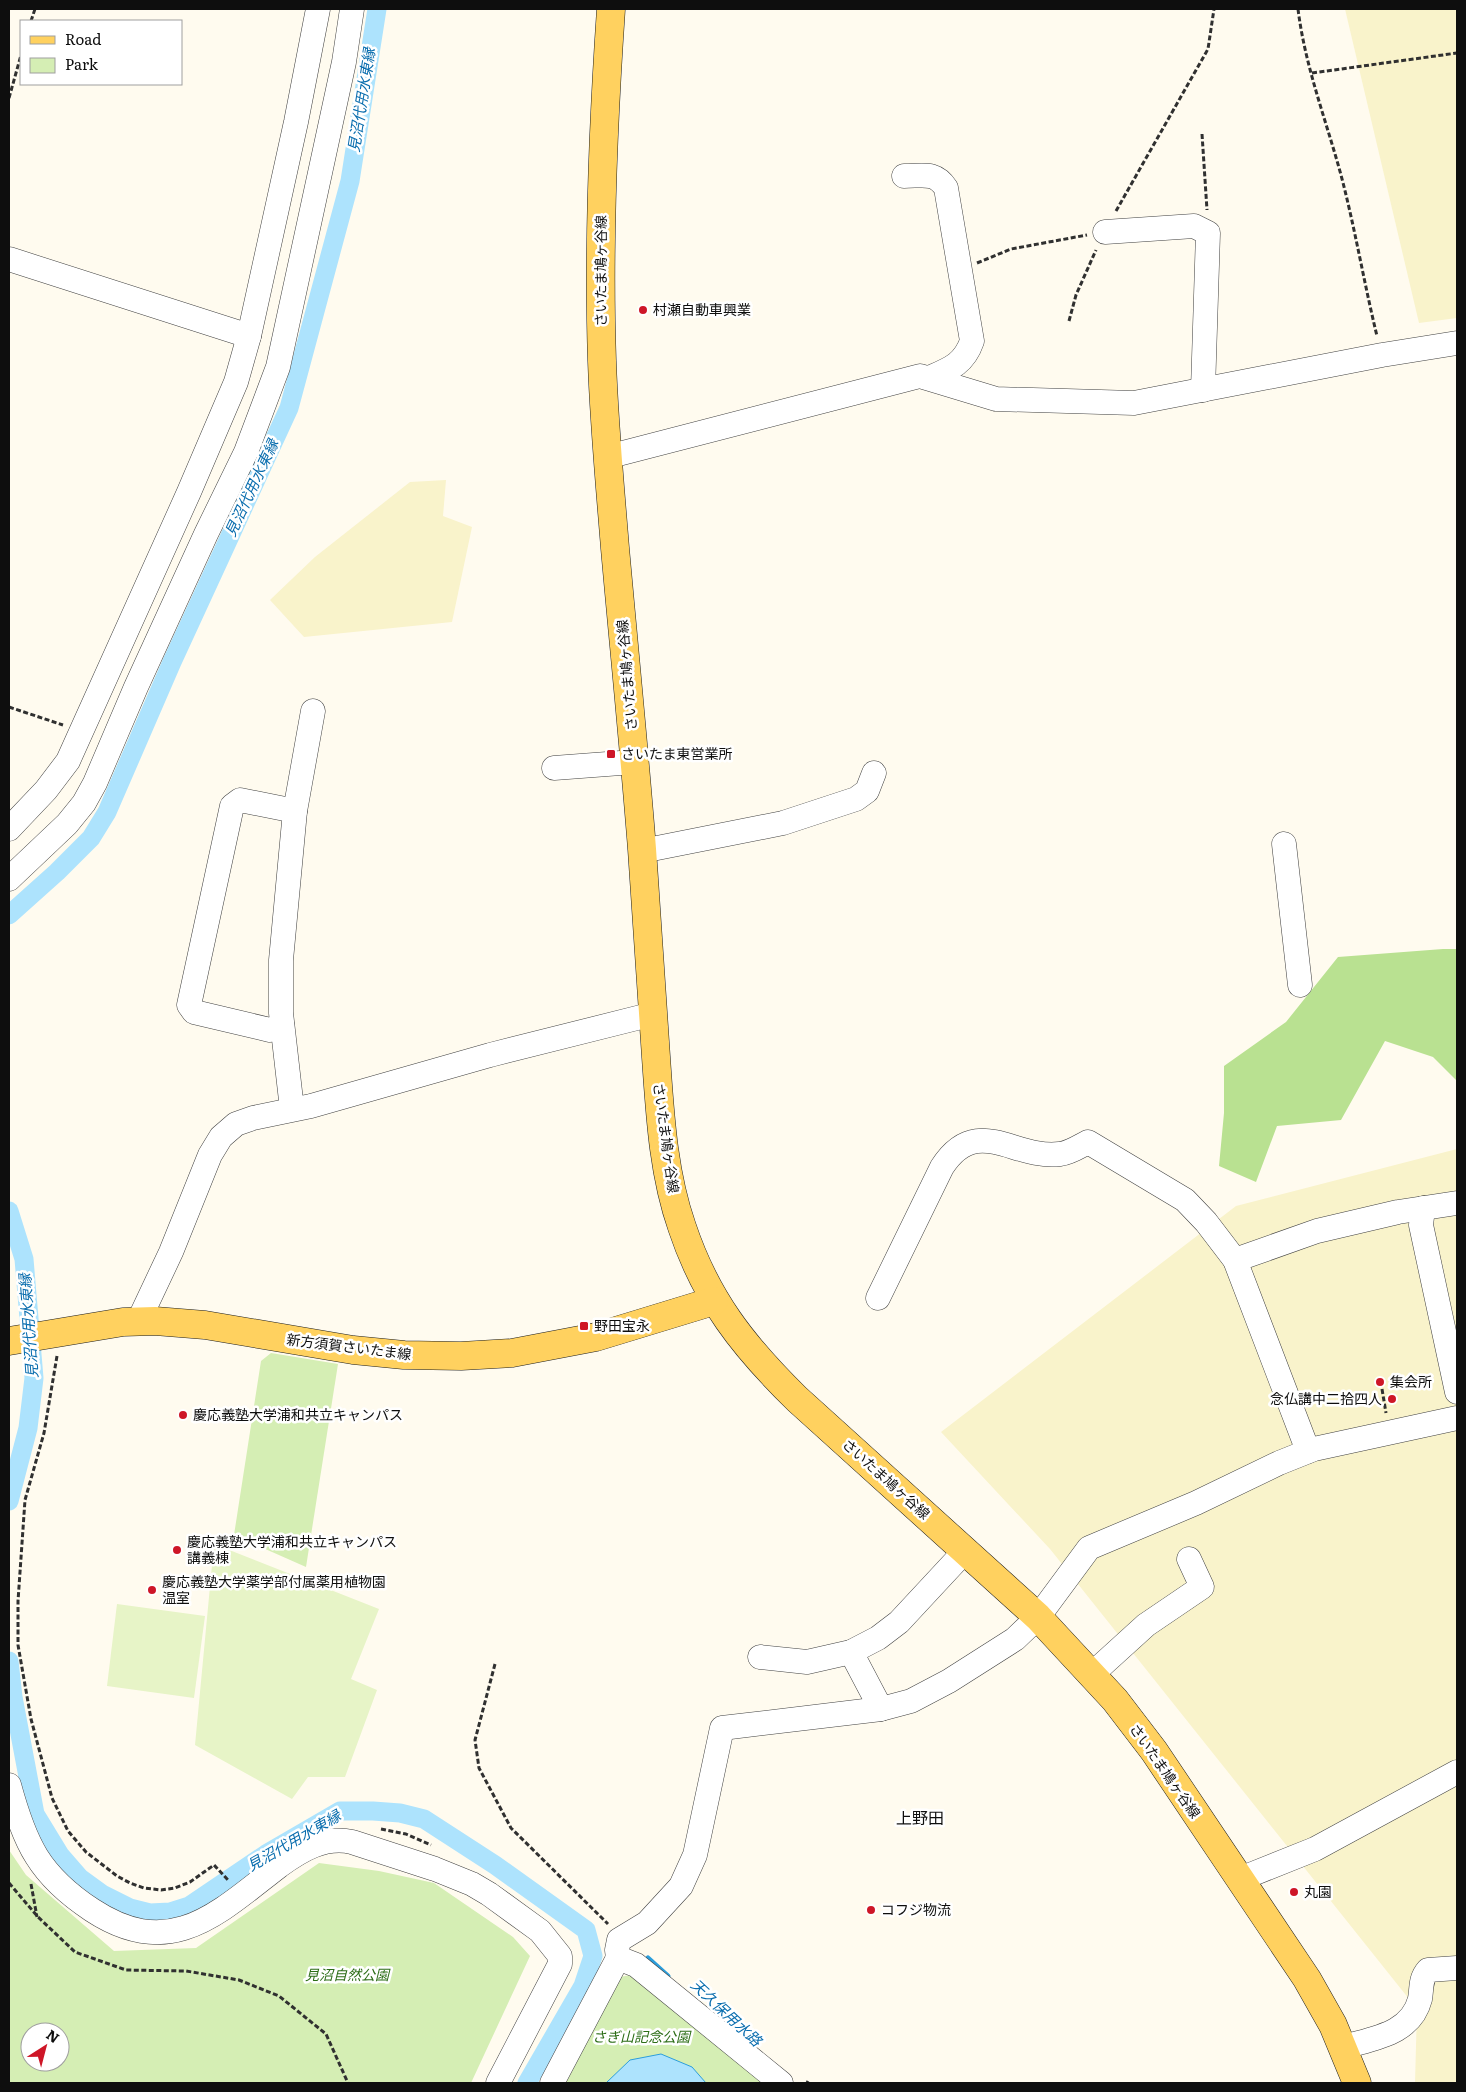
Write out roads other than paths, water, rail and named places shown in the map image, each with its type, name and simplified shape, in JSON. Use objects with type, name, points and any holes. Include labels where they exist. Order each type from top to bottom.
[{"type":"main road","name":"さいたま鳩ヶ谷線","points":[[611,9],[600,196],[602,365],[607,457],[642,851],[661,1124],[670,1186],[681,1226],[696,1264],[714,1301],[739,1336],[773,1375],[1038,1617],[1115,1700],[1154,1751],[1307,1979],[1344,2047],[1357,2083]]},
{"type":"main road","name":"新方須賀さいたま線","points":[[11,1341],[54,1342],[138,1322],[155,1321],[204,1325],[354,1350],[404,1355],[461,1356],[512,1352],[580,1341],[714,1301]]},
{"type":"street","points":[[9,829],[46,790],[68,761],[189,492],[236,382],[249,336],[296,122],[318,9]]},
{"type":"street","points":[[9,879],[67,824],[84,802],[95,783],[136,687],[246,452],[263,409],[278,367],[344,62],[352,9]]},
{"type":"street","points":[[904,176],[933,176],[940,178],[946,188],[972,341],[968,354],[955,366],[929,378]]},
{"type":"street","points":[[1105,232],[1194,226],[1208,233],[1203,390]]},
{"type":"street","points":[[9,259],[249,336]]},
{"type":"street","points":[[607,457],[920,376],[996,399],[1134,403],[1382,355],[1457,344]]},
{"type":"street","points":[[292,1109],[282,1025],[281,960],[295,811],[313,711]]},
{"type":"street","points":[[554,768],[634,762]]},
{"type":"street","points":[[642,851],[783,823],[856,799],[867,791],[874,773]]},
{"type":"street","points":[[282,1025],[270,1030],[194,1012],[190,1006],[232,806],[240,800],[295,811]]},
{"type":"street","points":[[1284,844],[1300,985]]},
{"type":"street","points":[[138,1322],[171,1252],[210,1155],[221,1137],[236,1124],[292,1109],[311,1106],[490,1054],[653,1014]]},
{"type":"street","points":[[878,1298],[942,1167],[949,1156],[960,1146],[975,1141],[988,1141],[1044,1155],[1063,1154],[1088,1142],[1184,1200],[1206,1222],[1235,1260],[1308,1451]]},
{"type":"street","points":[[1235,1260],[1317,1231],[1352,1222],[1457,1203]]},
{"type":"street","points":[[1423,1208],[1421,1225],[1457,1392]]},
{"type":"street","points":[[1457,1403],[1457,1429]]},
{"type":"street","points":[[552,2083],[619,1949],[647,1923],[681,1886],[695,1855],[722,1728],[881,1709],[911,1701],[950,1681],[1015,1639],[1038,1617],[1089,1548],[1196,1503],[1279,1462],[1308,1451],[1457,1418]]},
{"type":"street","points":[[760,1657],[807,1662],[851,1652],[878,1638],[899,1622],[965,1551]]},
{"type":"street","points":[[1091,1675],[1146,1626],[1202,1587],[1189,1559]]},
{"type":"street","points":[[851,1652],[881,1709]]},
{"type":"street","points":[[1240,1880],[1315,1849],[1457,1772]]},
{"type":"street","points":[[9,1785],[18,1819],[33,1853],[43,1867],[62,1887],[81,1902],[110,1920],[132,1929],[165,1932],[178,1931],[196,1925],[220,1912],[294,1855],[308,1847],[326,1841],[342,1840],[352,1842],[435,1869],[472,1884],[489,1894],[540,1931],[560,1956],[560,1964],[498,2083]]},
{"type":"street","points":[[619,1949],[781,2083]]},
{"type":"street","points":[[1344,2047],[1390,2033],[1409,2022],[1419,2000],[1423,1976],[1428,1970],[1457,1968]]},
{"type":"water","points":[[661,2054],[692,2067],[706,2083],[606,2083],[630,2060]]},
{"type":"waterway","name":"見沼代用水東縁","points":[[9,915],[57,872],[91,838],[107,812],[172,662],[289,408],[350,181],[377,9]]},
{"type":"waterway","name":"見沼代用水東縁","points":[[9,1211],[24,1259],[34,1378],[28,1428],[9,1501]]},
{"type":"waterway","name":"見沼代用水東縁","points":[[9,1661],[13,1697],[35,1814],[60,1855],[80,1878],[102,1894],[130,1908],[150,1913],[170,1912],[189,1906],[266,1854],[340,1811],[373,1811],[400,1813],[424,1819],[495,1865],[586,1930],[593,1956],[583,1986],[527,2083]]},
{"type":"waterway","name":"天久保用水路","points":[[648,1958],[668,1976]]},
{"type":"place","name":"村瀬自動車興業","points":[[643,310]]},
{"type":"place","name":"さいたま東営業所","points":[[611,754]]},
{"type":"place","name":"野田宝永","points":[[584,1326]]},
{"type":"place","name":"集会所","points":[[1380,1382]]},
{"type":"place","name":"念仏講中二拾四人","points":[[1392,1399]]},
{"type":"place","name":"慶応義塾大学浦和共立キャンパス","points":[[183,1415]]},
{"type":"place","name":"慶応義塾大学浦和共立キャンパス 講義棟","points":[[177,1550]]},
{"type":"place","name":"慶応義塾大学薬学部付属薬用植物園 温室","points":[[152,1590]]},
{"type":"place","name":"丸園","points":[[1294,1892]]},
{"type":"place","name":"コフジ物流","points":[[871,1910]]},
{"type":"district","name":"上野田","points":[[920,1818]]},
{"type":"park label","name":"見沼自然公園","points":[[347,1975]]},
{"type":"park label","name":"さぎ山記念公園","points":[[641,2037]]}]
